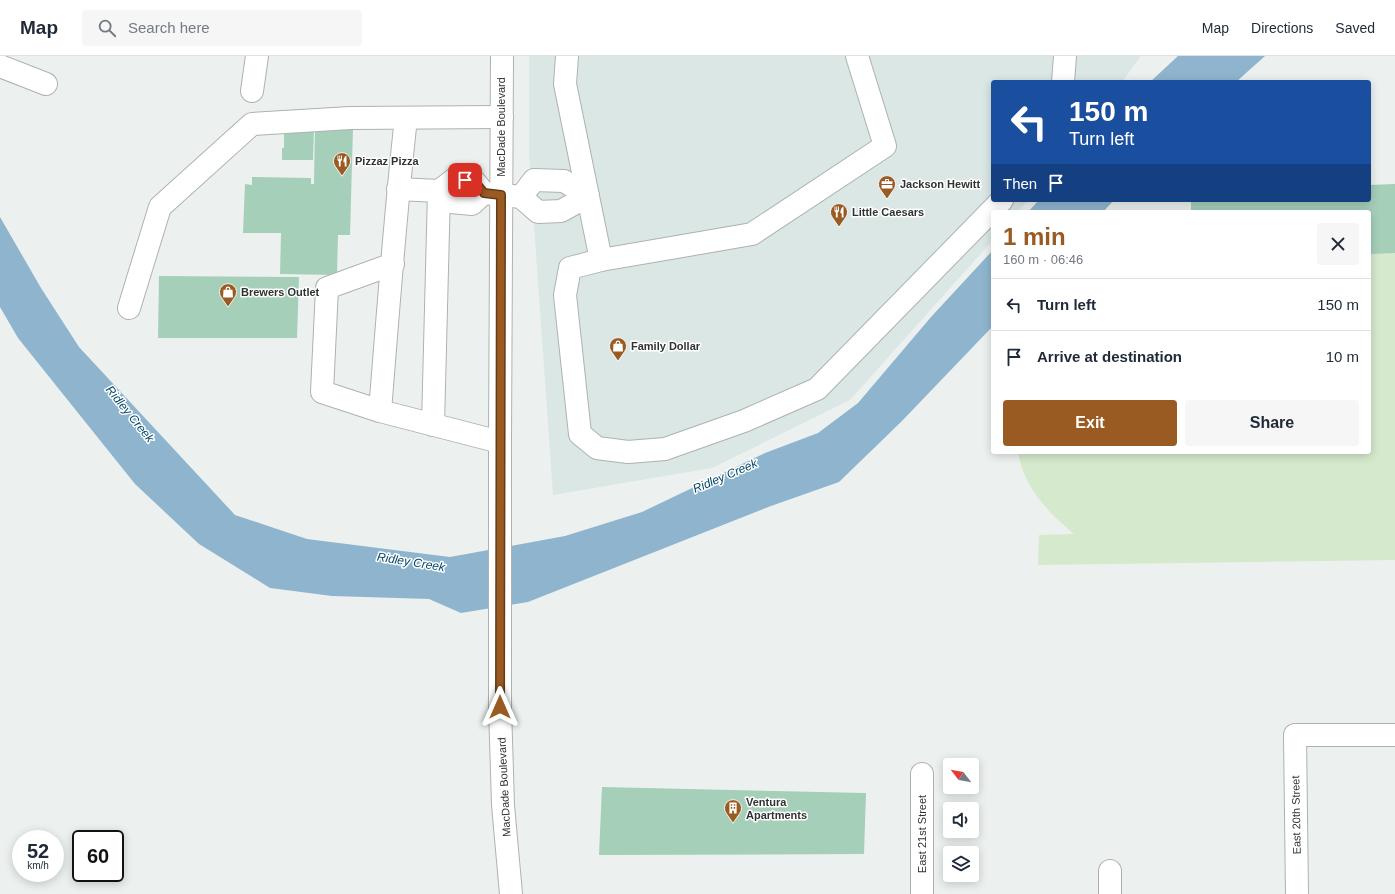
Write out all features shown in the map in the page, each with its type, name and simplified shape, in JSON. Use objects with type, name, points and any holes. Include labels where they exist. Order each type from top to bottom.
[{"type":"main road","points":[[252,91],[257,56]]},
{"type":"main road","name":"MacDade Boulevard","points":[[502,56],[500,707],[503,805],[511,894]]},
{"type":"main road","points":[[566,56],[565,84],[601,260]]},
{"type":"main road","points":[[857,56],[885,146],[752,234],[601,260],[570,268],[565,296],[580,434],[597,448],[628,452],[665,449],[744,421],[817,388],[991,211]]},
{"type":"main road","points":[[1063,80],[1065,56]]},
{"type":"main road","points":[[0,66],[46,84]]},
{"type":"main road","points":[[129,308],[160,207],[252,124],[350,118],[502,117]]},
{"type":"main road","points":[[380,411],[398,189],[406,118]]},
{"type":"main road","points":[[398,189],[439,191],[456,178],[474,181],[538,212],[561,210],[588,196]]},
{"type":"main road","points":[[502,195],[534,180],[564,181],[588,196]]},
{"type":"main road","points":[[433,425],[439,191]]},
{"type":"main road","points":[[992,210],[1000,202]]},
{"type":"main road","points":[[393,264],[327,288],[322,392],[380,411],[500,442]]},
{"type":"main road","name":"East 20th Street","points":[[1298,894],[1295,736],[1395,735]]},
{"type":"main road","name":"East 21st Street","points":[[922,774],[922,894]]},
{"type":"main road","points":[[1110,871],[1110,894]]},
{"type":"shaded area","points":[[529,56],[1141,56],[1123,80],[991,80],[991,202],[1026,202],[1020,210],[991,210],[991,242],[850,400],[712,468],[553,495],[529,154]]},
{"type":"green space","points":[[1395,184],[1395,560],[1038,565],[1039,535],[1074,534],[1055,517],[1031,488],[1025,477],[1018,454],[1371,454],[1371,210],[1369,210],[1369,202],[1371,202],[1371,199]]},
{"type":"water","points":[[1178,56],[1265,56],[1238,80],[1152,80]]},
{"type":"water","points":[[1037,202],[1112,202],[1105,210],[1030,210]]},
{"type":"water","name":"Ridley Creek","points":[[0,217],[41,288],[79,347],[235,515],[307,539],[450,557],[565,536],[642,512],[765,453],[818,433],[858,403],[931,317],[991,252],[991,328],[901,422],[839,482],[771,506],[528,602],[461,613],[429,599],[332,596],[270,588],[199,544],[135,484],[18,338],[0,307]]},
{"type":"building","points":[[315,127],[353,128],[350,235],[338,235],[337,275],[280,274],[281,233],[243,233],[245,184],[252,185],[252,177],[311,178],[311,184],[314,184]]},
{"type":"building","points":[[284,128],[314,128],[313,160],[282,160],[282,148],[284,148]]},
{"type":"building","points":[[1395,184],[1395,253],[1371,254],[1371,210],[1191,210],[1191,202],[1371,202],[1371,185]]},
{"type":"building","name":"Brewers Outlet","points":[[159,276],[299,277],[297,338],[158,338]]},
{"type":"building","name":"Ventura Apartments","points":[[602,787],[866,793],[864,854],[599,855]]},
{"type":"place","name":"Pizzaz Pizza","points":[[342,176]]},
{"type":"place","name":"Jackson Hewitt","points":[[887,199]]},
{"type":"place","name":"Little Caesars","points":[[839,227]]},
{"type":"place","name":"Brewers Outlet","points":[[228,307]]},
{"type":"place","name":"Family Dollar","points":[[618,361]]},
{"type":"place","name":"Ventura Apartments","points":[[733,823]]},
{"type":"route","points":[[465,180],[474,181],[484,193],[501,195],[500,707]]}]
